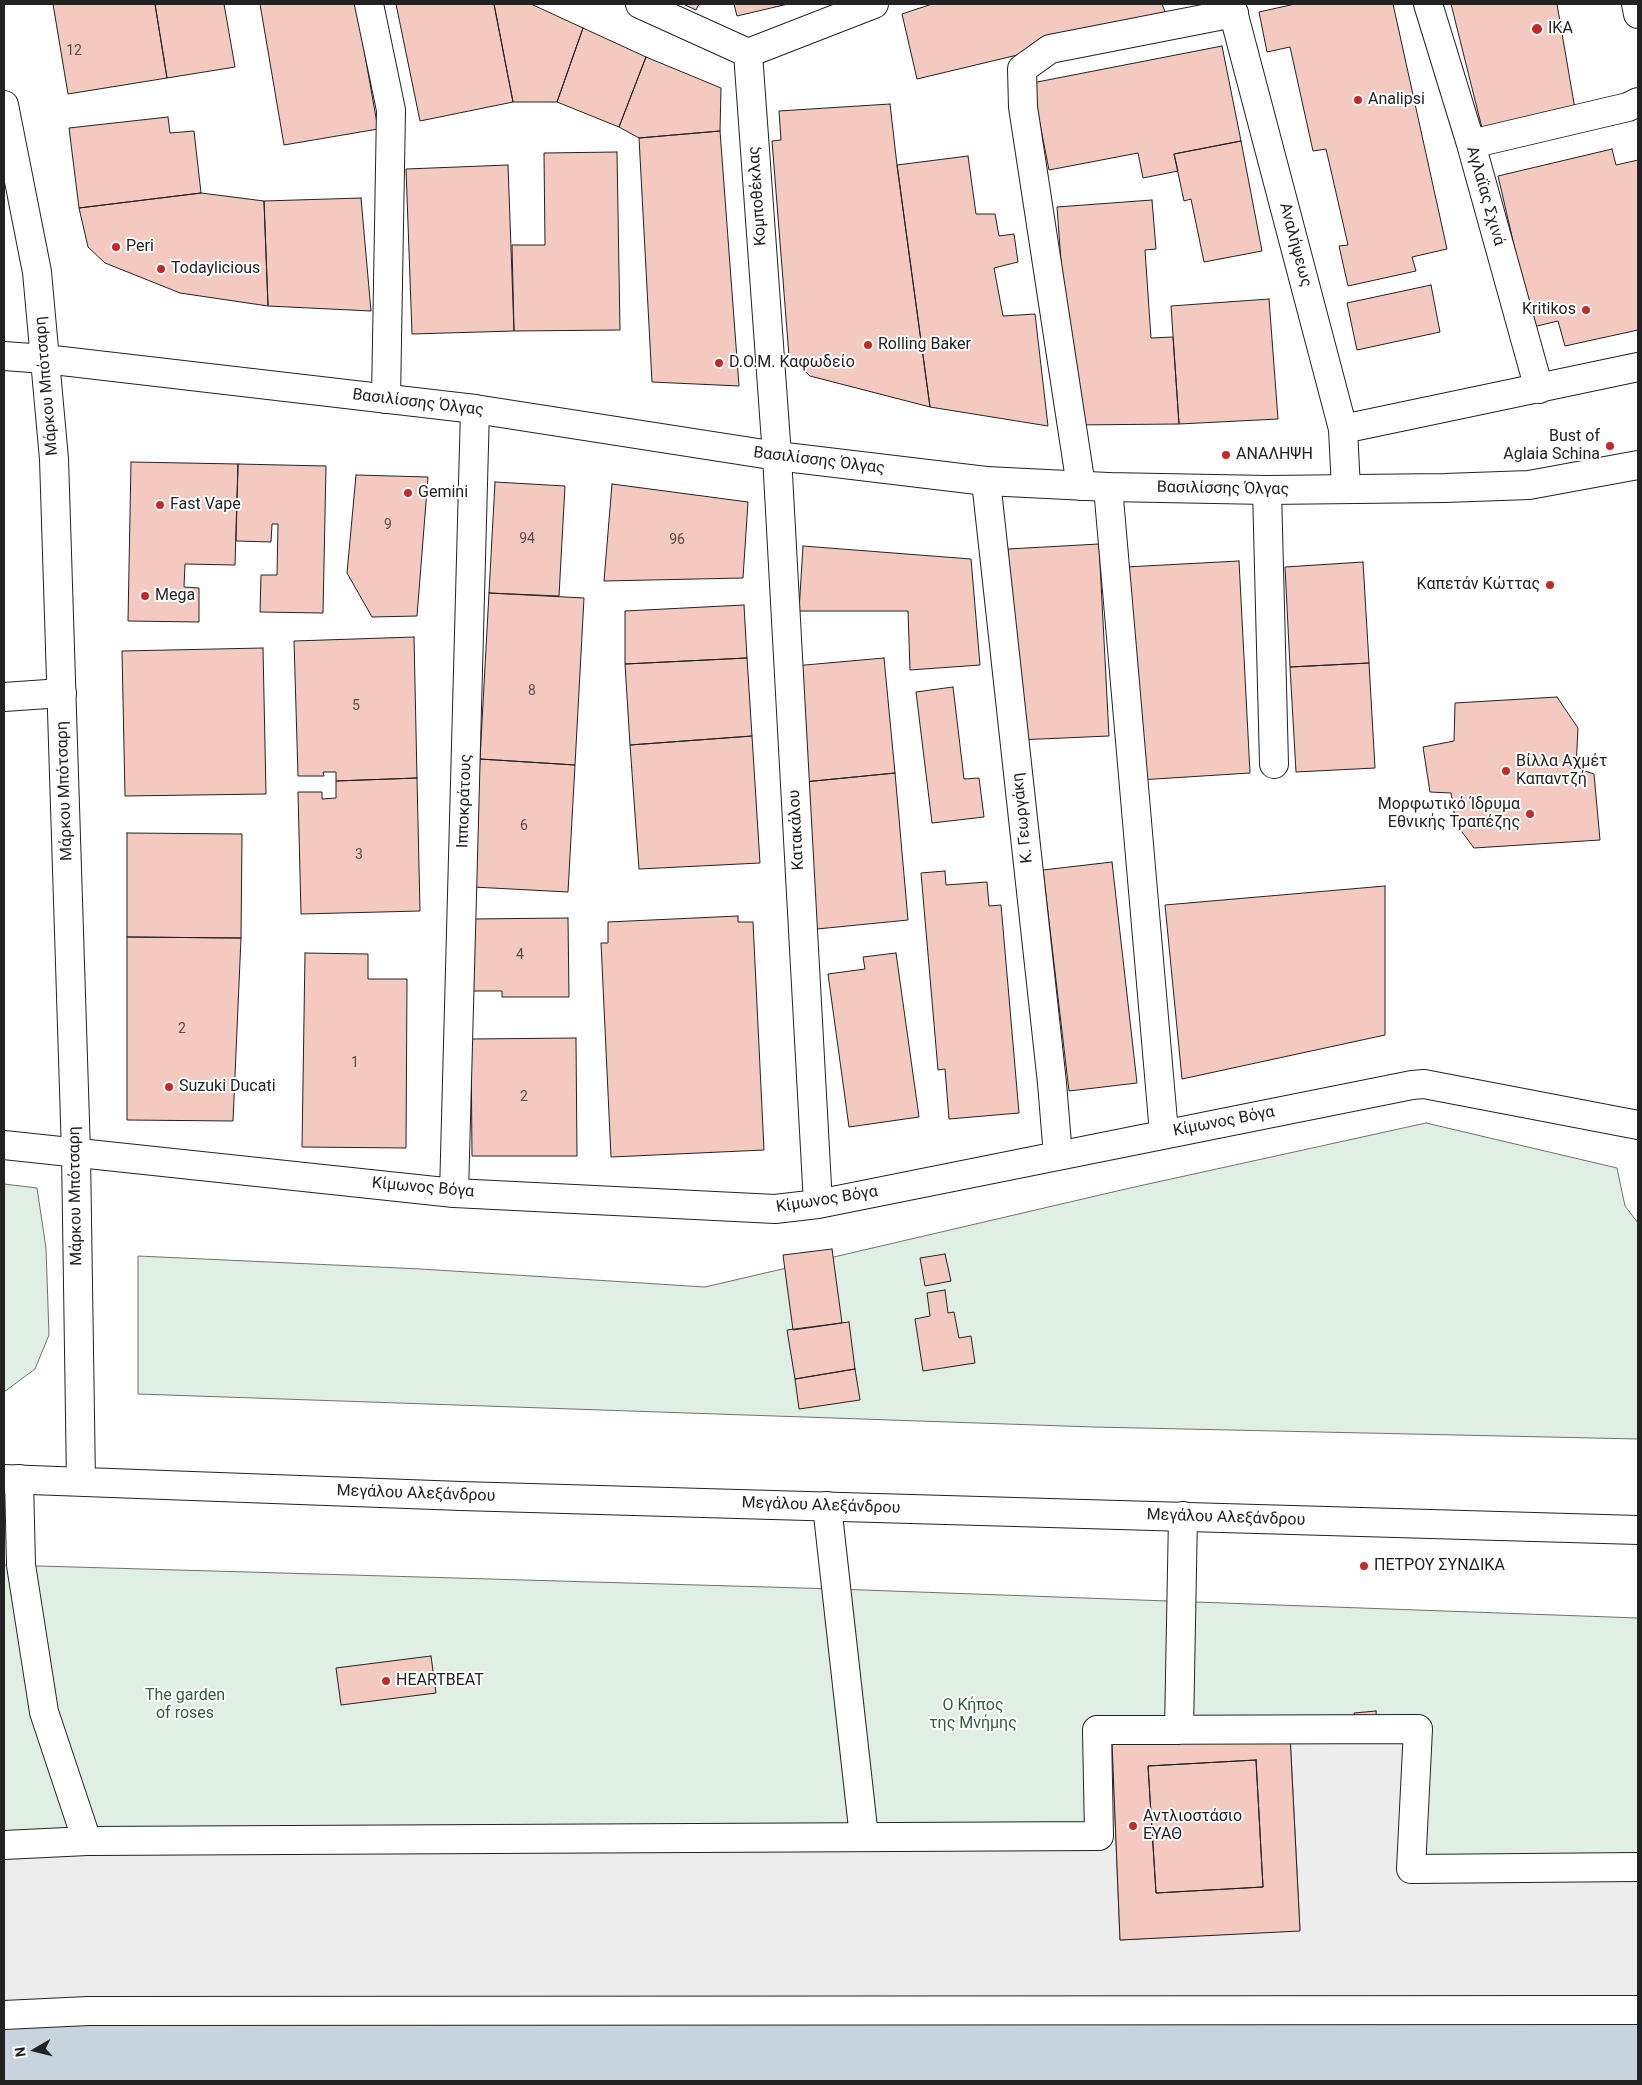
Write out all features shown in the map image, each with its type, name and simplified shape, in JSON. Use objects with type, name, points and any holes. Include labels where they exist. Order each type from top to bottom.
[{"type":"street","points":[[369,4],[391,110],[386,399]]},
{"type":"street","points":[[640,4],[748,53],[874,4]]},
{"type":"street","name":"Αγλαΐας Σχινά","points":[[1428,4],[1471,144],[1539,389]]},
{"type":"street","points":[[1636,4],[1638,14]]},
{"type":"street","points":[[1081,486],[1023,107],[1022,69],[1050,48],[1233,8]]},
{"type":"street","name":"Αναλήψεως","points":[[1233,8],[1343,429],[1346,489]]},
{"type":"street","name":"Κομποθέκλας","points":[[748,53],[777,456]]},
{"type":"street","points":[[1471,144],[1628,107],[1638,102]]},
{"type":"street","name":"Μάρκου Μπότσαρη","points":[[4,105],[37,272],[54,458],[76,1153],[81,1481]]},
{"type":"street","name":"Βασιλίσσης Όλγας","points":[[4,356],[45,359],[475,409],[777,456],[986,481],[1108,487],[1267,490],[1529,485],[1638,465]]},
{"type":"street","points":[[1343,429],[1638,367]]},
{"type":"street","name":"Ιπποκράτους","points":[[454,1193],[475,409]]},
{"type":"street","name":"Κατακάλου","points":[[777,456],[818,1204]]},
{"type":"street","name":"Κ. Γεωργάκη","points":[[986,481],[1052,1083],[1058,1156]]},
{"type":"street","points":[[1108,487],[1164,1133]]},
{"type":"street","points":[[1267,490],[1274,764]]},
{"type":"street","points":[[4,697],[62,693]]},
{"type":"street","name":"Κίμωνος Βόγα","points":[[4,1144],[454,1193],[775,1209],[818,1204],[1164,1133],[1418,1084],[1638,1125]]},
{"type":"street","points":[[12,1479],[21,1565],[44,1712],[87,1841]]},
{"type":"street","name":"Μεγάλου Αλεξάνδρου","points":[[12,1479],[462,1496],[1638,1530]]},
{"type":"street","points":[[827,1506],[864,1837]]},
{"type":"street","points":[[1179,1730],[1183,1516]]},
{"type":"street","points":[[4,1845],[87,1841],[1099,1836],[1097,1730],[1418,1730],[1411,1869],[1638,1867]]},
{"type":"street","points":[[4,2015],[88,2011],[1638,2010]]},
{"type":"green space","points":[[1426,1123],[1617,1168],[1625,1206],[1638,1223],[1638,1439],[1093,1427],[138,1394],[138,1256],[421,1269],[705,1287],[1130,1188]]},
{"type":"green space","points":[[4,1184],[37,1188],[46,1248],[49,1335],[35,1369],[4,1392]]},
{"type":"green space","points":[[4,1565],[836,1589],[1638,1618],[1638,1867],[1411,1869],[1418,1730],[1111,1732],[1098,1839],[4,1845]]},
{"type":"shaded area","points":[[1418,1729],[1411,1869],[1638,1867],[1638,2010],[4,2015],[4,1845],[1098,1836],[1097,1730]],"holes":[[[1290,1735],[1300,1930],[1120,1940],[1112,1743]]]},
{"type":"shaded area","points":[[1638,2015],[1638,2081],[4,2081],[4,2024]]},
{"type":"building","points":[[53,4],[155,4],[167,78],[68,94]]},
{"type":"building","points":[[155,4],[224,4],[235,67],[167,78]]},
{"type":"building","points":[[260,4],[356,4],[378,129],[284,145]]},
{"type":"building","points":[[396,4],[494,4],[513,102],[420,121]]},
{"type":"building","points":[[494,4],[531,4],[583,28],[557,102],[513,102]]},
{"type":"building","points":[[683,4],[699,4],[696,10]]},
{"type":"building","points":[[734,4],[788,4],[737,16]]},
{"type":"building","points":[[932,4],[1162,4],[1168,19],[917,79],[902,14]]},
{"type":"building","name":"Analipsi","points":[[1295,4],[1393,4],[1447,249],[1412,257],[1416,271],[1348,286],[1339,246],[1348,245],[1326,149],[1313,151],[1290,47],[1267,52],[1259,12]]},
{"type":"building","points":[[1451,4],[1557,4],[1576,115],[1484,136]]},
{"type":"building","points":[[583,28],[646,57],[619,127],[557,102]]},
{"type":"building","points":[[1222,46],[1241,141],[1174,154],[1178,171],[1143,178],[1138,153],[1049,170],[1032,83]]},
{"type":"building","points":[[646,57],[721,88],[720,131],[639,138],[619,127]]},
{"type":"building","points":[[890,104],[930,407],[810,376],[789,356],[772,141],[781,140],[779,111]]},
{"type":"building","points":[[168,117],[170,133],[194,131],[201,193],[79,208],[69,128]]},
{"type":"building","points":[[720,131],[739,386],[652,382],[639,138]]},
{"type":"building","points":[[1241,141],[1262,251],[1204,262],[1191,199],[1184,201],[1174,154]]},
{"type":"building","points":[[1612,149],[1616,165],[1638,160],[1638,330],[1565,346],[1558,321],[1533,327],[1498,176]]},
{"type":"building","points":[[617,152],[620,330],[514,331],[512,245],[545,245],[544,153]]},
{"type":"building","points":[[968,156],[976,214],[995,214],[999,236],[1014,234],[1018,262],[994,268],[1003,316],[1035,314],[1048,426],[930,407],[897,165]]},
{"type":"building","points":[[508,165],[514,331],[412,334],[406,169]]},
{"type":"building","points":[[201,193],[264,201],[268,306],[180,293],[105,263],[88,247],[79,208]]},
{"type":"building","points":[[361,198],[371,311],[268,306],[264,201]]},
{"type":"building","points":[[1152,200],[1156,249],[1145,250],[1151,338],[1173,337],[1179,424],[1073,425],[1057,207]]},
{"type":"building","points":[[1431,285],[1440,332],[1357,350],[1347,303]]},
{"type":"building","points":[[1269,299],[1278,419],[1179,424],[1171,306]]},
{"type":"building","points":[[131,462],[238,464],[235,565],[185,564],[184,587],[199,588],[199,622],[128,621]]},
{"type":"building","points":[[238,464],[326,466],[323,613],[260,612],[261,575],[277,575],[278,524],[272,524],[271,542],[236,541]]},
{"type":"building","points":[[356,475],[428,477],[417,616],[372,617],[347,573]]},
{"type":"building","points":[[495,482],[565,486],[559,596],[489,593]]},
{"type":"building","points":[[612,484],[748,502],[743,578],[604,581]]},
{"type":"building","points":[[1099,544],[1109,736],[1017,740],[1008,549]]},
{"type":"building","points":[[803,546],[971,559],[980,665],[910,670],[908,611],[799,611]]},
{"type":"building","points":[[1239,561],[1250,773],[1139,780],[1126,567]]},
{"type":"building","points":[[1363,562],[1369,663],[1290,667],[1285,567]]},
{"type":"building","points":[[489,593],[584,598],[575,765],[480,759]]},
{"type":"building","points":[[744,605],[747,658],[625,664],[625,611]]},
{"type":"building","points":[[414,637],[417,778],[336,781],[336,772],[323,772],[324,776],[298,776],[294,641]]},
{"type":"building","points":[[263,648],[266,794],[125,796],[122,651]]},
{"type":"building","points":[[747,658],[752,736],[630,745],[625,664]]},
{"type":"building","points":[[884,658],[895,773],[804,782],[794,666]]},
{"type":"building","points":[[1369,663],[1375,768],[1296,772],[1290,667]]},
{"type":"building","points":[[953,687],[964,779],[979,778],[984,817],[932,823],[916,692]]},
{"type":"building","name":"Βίλλα Αχμέτ Καπαντζή","points":[[1557,697],[1578,728],[1576,768],[1594,774],[1600,840],[1474,848],[1456,824],[1451,793],[1430,792],[1423,747],[1454,741],[1455,703]]},
{"type":"building","points":[[752,736],[760,863],[639,869],[630,745]]},
{"type":"building","points":[[480,759],[575,765],[568,892],[473,887]]},
{"type":"building","points":[[895,773],[908,920],[817,929],[804,782]]},
{"type":"building","points":[[417,778],[420,911],[301,914],[298,792],[322,792],[322,799],[336,798],[336,781]]},
{"type":"building","points":[[127,833],[242,834],[241,938],[127,937]]},
{"type":"building","points":[[1112,862],[1137,1083],[1069,1091],[1043,870]]},
{"type":"building","points":[[945,871],[946,885],[987,882],[989,906],[1001,905],[1019,1113],[949,1119],[945,1069],[938,1070],[921,873]]},
{"type":"building","points":[[1385,886],[1385,1035],[1182,1079],[1165,905]]},
{"type":"building","points":[[738,916],[738,922],[753,922],[764,1150],[611,1157],[601,943],[608,943],[608,922]]},
{"type":"building","points":[[568,918],[569,997],[502,997],[502,991],[472,991],[471,919]]},
{"type":"building","points":[[127,937],[241,938],[233,1121],[127,1120]]},
{"type":"building","points":[[305,953],[368,954],[368,979],[407,979],[406,1148],[302,1147]]},
{"type":"building","points":[[896,953],[919,1117],[849,1127],[828,974],[865,969],[863,957]]},
{"type":"building","points":[[576,1038],[577,1156],[472,1156],[471,1039]]},
{"type":"building","points":[[832,1249],[842,1323],[793,1330],[783,1255]]},
{"type":"building","points":[[945,1254],[951,1281],[925,1286],[920,1258]]},
{"type":"building","points":[[945,1290],[948,1313],[954,1312],[959,1338],[971,1336],[975,1363],[923,1371],[915,1319],[930,1316],[927,1293]]},
{"type":"building","points":[[849,1322],[855,1369],[795,1379],[787,1330]]},
{"type":"building","points":[[855,1369],[860,1400],[799,1409],[795,1379]]},
{"type":"building","name":"HEARTBEAT","points":[[431,1656],[436,1693],[341,1705],[336,1668]]},
{"type":"building","points":[[1376,1711],[1377,1727],[1356,1728],[1354,1713]]},
{"type":"building","name":"Αντλιοστάσιο ΕΥΑΘ","points":[[1290,1735],[1300,1931],[1120,1940],[1112,1743]],"holes":[[[1256,1760],[1263,1887],[1156,1893],[1148,1766]]]},
{"type":"building","points":[[1256,1760],[1263,1887],[1156,1893],[1148,1766]]},
{"type":"place","name":"ΙΚΑ","points":[[1537,29]]},
{"type":"place","name":"Analipsi","points":[[1358,100]]},
{"type":"place","name":"Peri","points":[[116,247]]},
{"type":"place","name":"Todaylicious","points":[[161,269]]},
{"type":"place","name":"Kritikos","points":[[1586,310]]},
{"type":"place","name":"Rolling Baker","points":[[868,345]]},
{"type":"place","name":"D.O.M. Καφωδείο","points":[[719,363]]},
{"type":"place","name":"Bust of Aglaia Schina","points":[[1610,446]]},
{"type":"place","name":"ΑΝΑΛΗΨΗ","points":[[1226,455]]},
{"type":"place","name":"Gemini","points":[[408,493]]},
{"type":"place","name":"Fast Vape","points":[[160,505]]},
{"type":"place","name":"Καπετάν Κώττας","points":[[1550,585]]},
{"type":"place","name":"Mega","points":[[145,596]]},
{"type":"place","name":"Βίλλα Αχμέτ Καπαντζή","points":[[1506,771]]},
{"type":"place","name":"Μορφωτικό Ίδρυμα Εθνικής Τραπέζης","points":[[1530,814]]},
{"type":"place","name":"Suzuki Ducati","points":[[169,1087]]},
{"type":"place","name":"ΠΕΤΡΟΥ ΣΥΝΔΙΚΑ","points":[[1364,1566]]},
{"type":"place","name":"HEARTBEAT","points":[[386,1681]]},
{"type":"place","name":"Αντλιοστάσιο ΕΥΑΘ","points":[[1133,1826]]},
{"type":"park label","name":"The garden of roses","points":[[185,1705]]},
{"type":"park label","name":"Ο Κήπος της Μνήμης","points":[[973,1715]]}]
